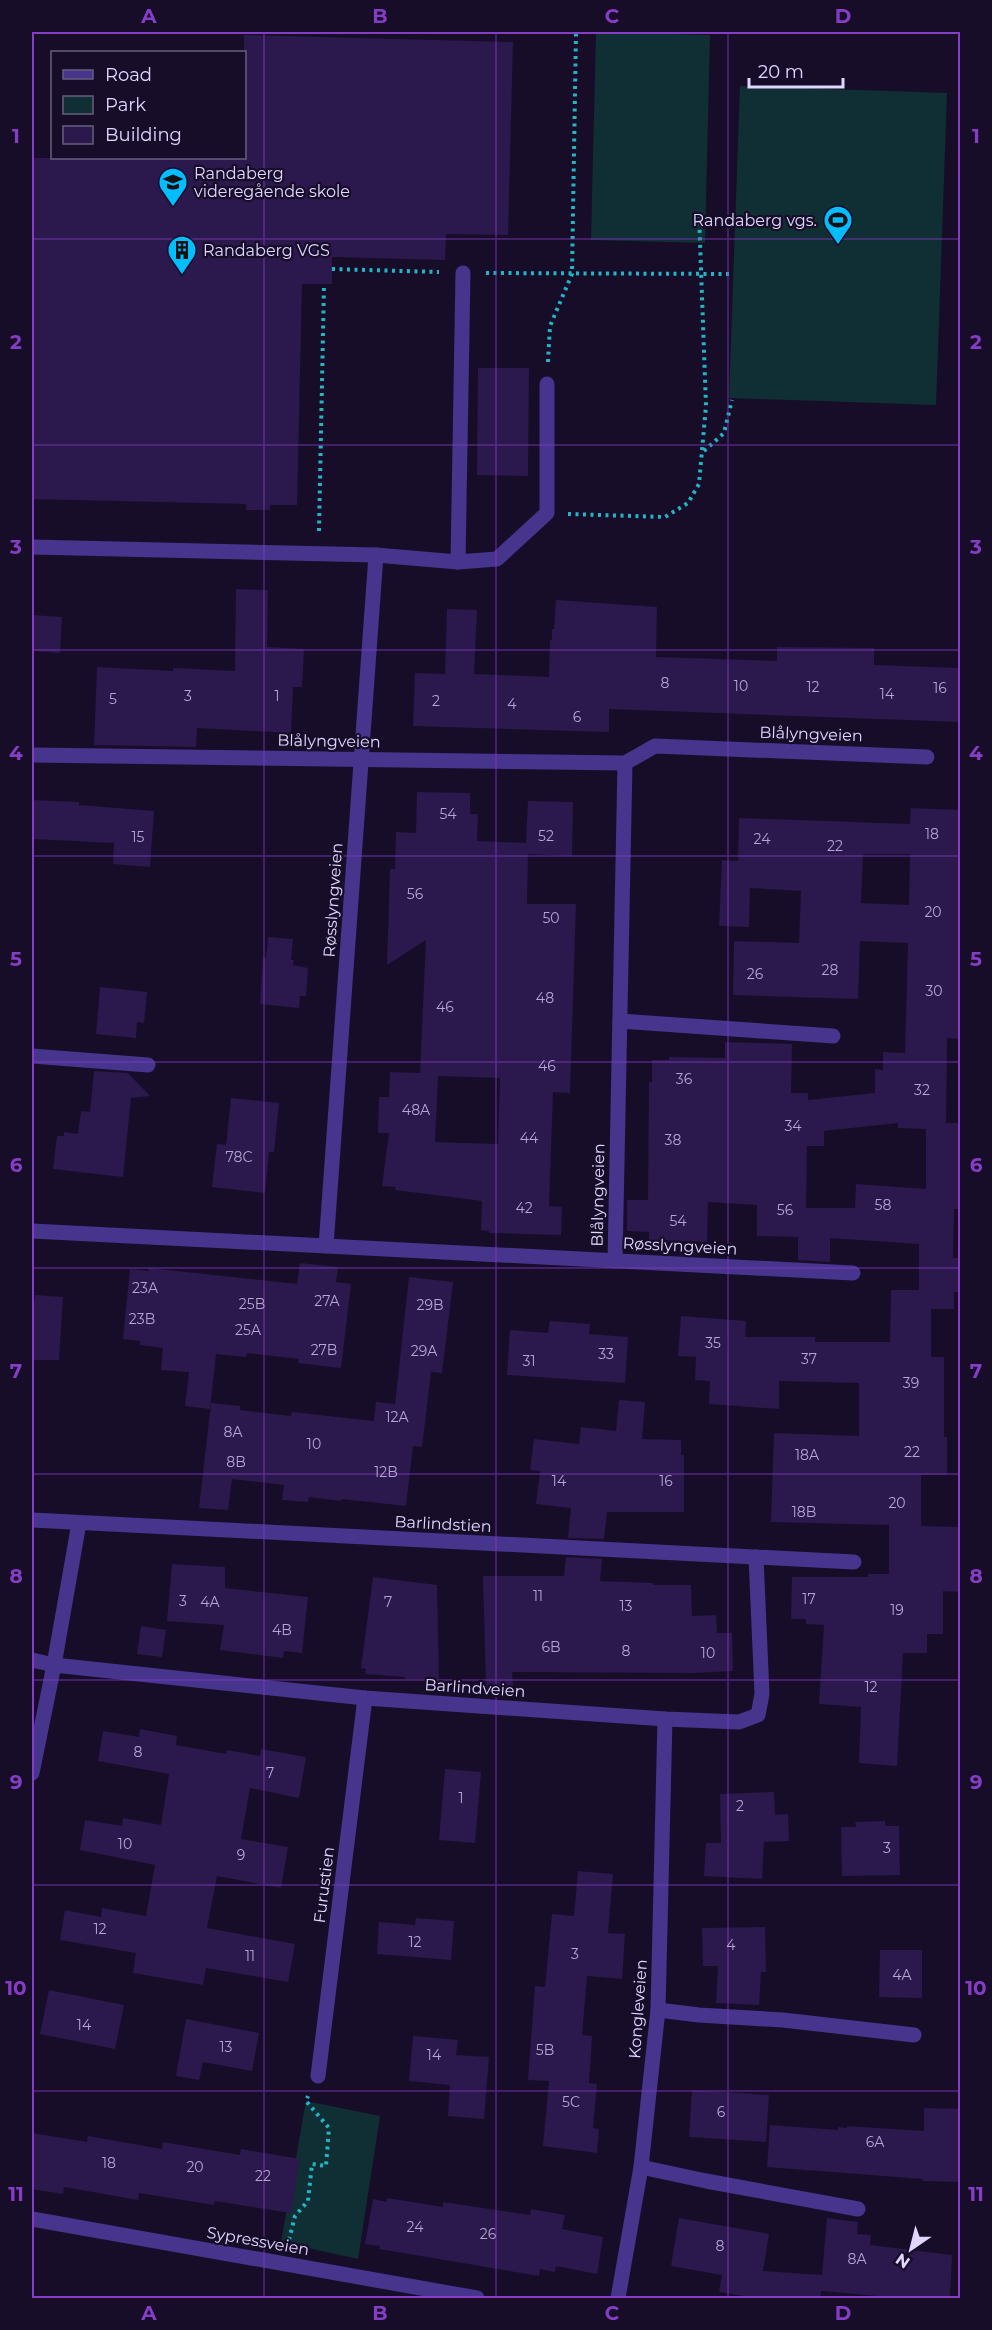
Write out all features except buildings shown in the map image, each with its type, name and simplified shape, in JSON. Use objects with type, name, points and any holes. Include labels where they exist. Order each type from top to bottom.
[{"type":"street","points":[[458,562],[463,273]]},
{"type":"street","points":[[32,547],[376,555],[458,562],[497,558],[547,513],[547,384]]},
{"type":"street","name":"Røsslyngveien","points":[[326,1246],[376,555]]},
{"type":"street","name":"Blålyngveien","points":[[32,754],[625,763],[655,746],[927,757]]},
{"type":"street","name":"Blålyngveien","points":[[615,1261],[625,763]]},
{"type":"street","points":[[620,1021],[833,1036]]},
{"type":"street","points":[[32,1056],[148,1065]]},
{"type":"street","name":"Røsslyngveien","points":[[32,1231],[853,1273]]},
{"type":"street","name":"Barlindstien","points":[[32,1520],[854,1562]]},
{"type":"street","points":[[32,1773],[79,1523]]},
{"type":"street","name":"Barlindveien","points":[[32,1660],[54,1665],[365,1698],[739,1722],[758,1715],[762,1694],[756,1557]]},
{"type":"street","name":"Furustien","points":[[318,2076],[365,1698]]},
{"type":"street","name":"Kongleveien","points":[[618,2298],[641,2167],[658,2010],[665,1719]]},
{"type":"street","points":[[658,2010],[699,2015],[783,2019],[914,2035]]},
{"type":"street","points":[[641,2167],[858,2209]]},
{"type":"street","name":"Sypressveien","points":[[32,2219],[477,2298]]},
{"type":"path","points":[[547,384],[550,326],[573,274],[576,32]]},
{"type":"path","points":[[547,513],[666,517],[688,503],[699,484],[704,452],[706,406],[699,214]]},
{"type":"path","points":[[332,269],[463,273],[730,274]]},
{"type":"path","points":[[310,554],[319,534],[324,284]]},
{"type":"path","points":[[704,452],[724,433],[732,400]]},
{"type":"path","points":[[284,2264],[295,2216],[308,2201],[312,2164],[326,2166],[329,2128],[306,2101],[318,2076]]},
{"type":"green space","points":[[596,32],[710,35],[705,243],[591,240]]},
{"type":"green space","name":"Randaberg vgs.","points":[[740,86],[947,93],[936,405],[729,398]]},
{"type":"green space","points":[[306,2101],[380,2116],[358,2259],[281,2242]]},
{"type":"place","name":"Randaberg videregående skole","points":[[173,208]]},
{"type":"place","name":"Randaberg vgs.","points":[[838,246]]},
{"type":"place","name":"Randaberg VGS","points":[[182,276]]}]
